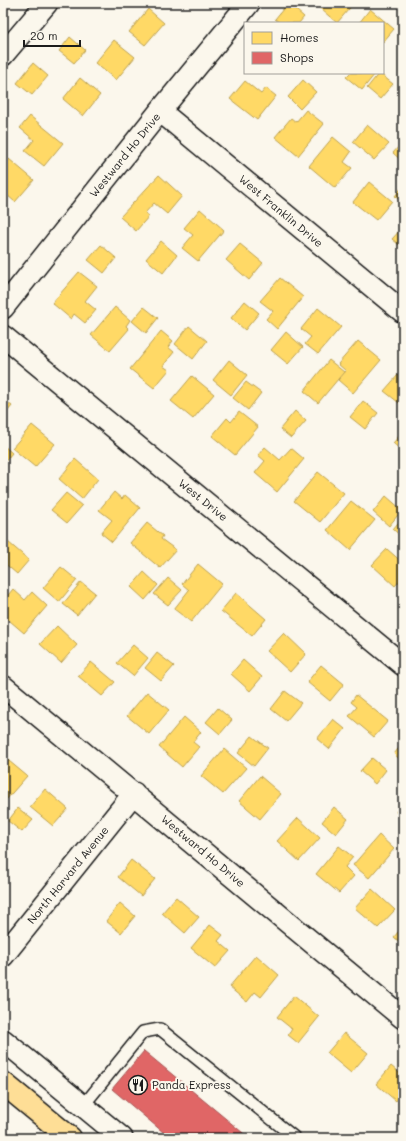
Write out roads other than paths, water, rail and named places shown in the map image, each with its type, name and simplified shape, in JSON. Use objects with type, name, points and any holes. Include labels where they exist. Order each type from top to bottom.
[{"type":"main road","points":[[3,1083],[70,1138]]},
{"type":"street","points":[[7,44],[47,3]]},
{"type":"street","name":"Westward Ho Drive","points":[[3,308],[160,111],[249,3]]},
{"type":"street","name":"West Franklin Drive","points":[[160,111],[403,312]]},
{"type":"street","name":"West Drive","points":[[3,336],[403,665]]},
{"type":"street","name":"Westward Ho Drive","points":[[3,686],[134,793],[403,1018]]},
{"type":"street","name":"North Harvard Avenue","points":[[3,956],[134,793]]},
{"type":"street","points":[[3,1040],[122,1138]]},
{"type":"lane","points":[[83,1106],[143,1032],[160,1029],[295,1138]]},
{"type":"place","name":"Panda Express","points":[[138,1085]]}]
